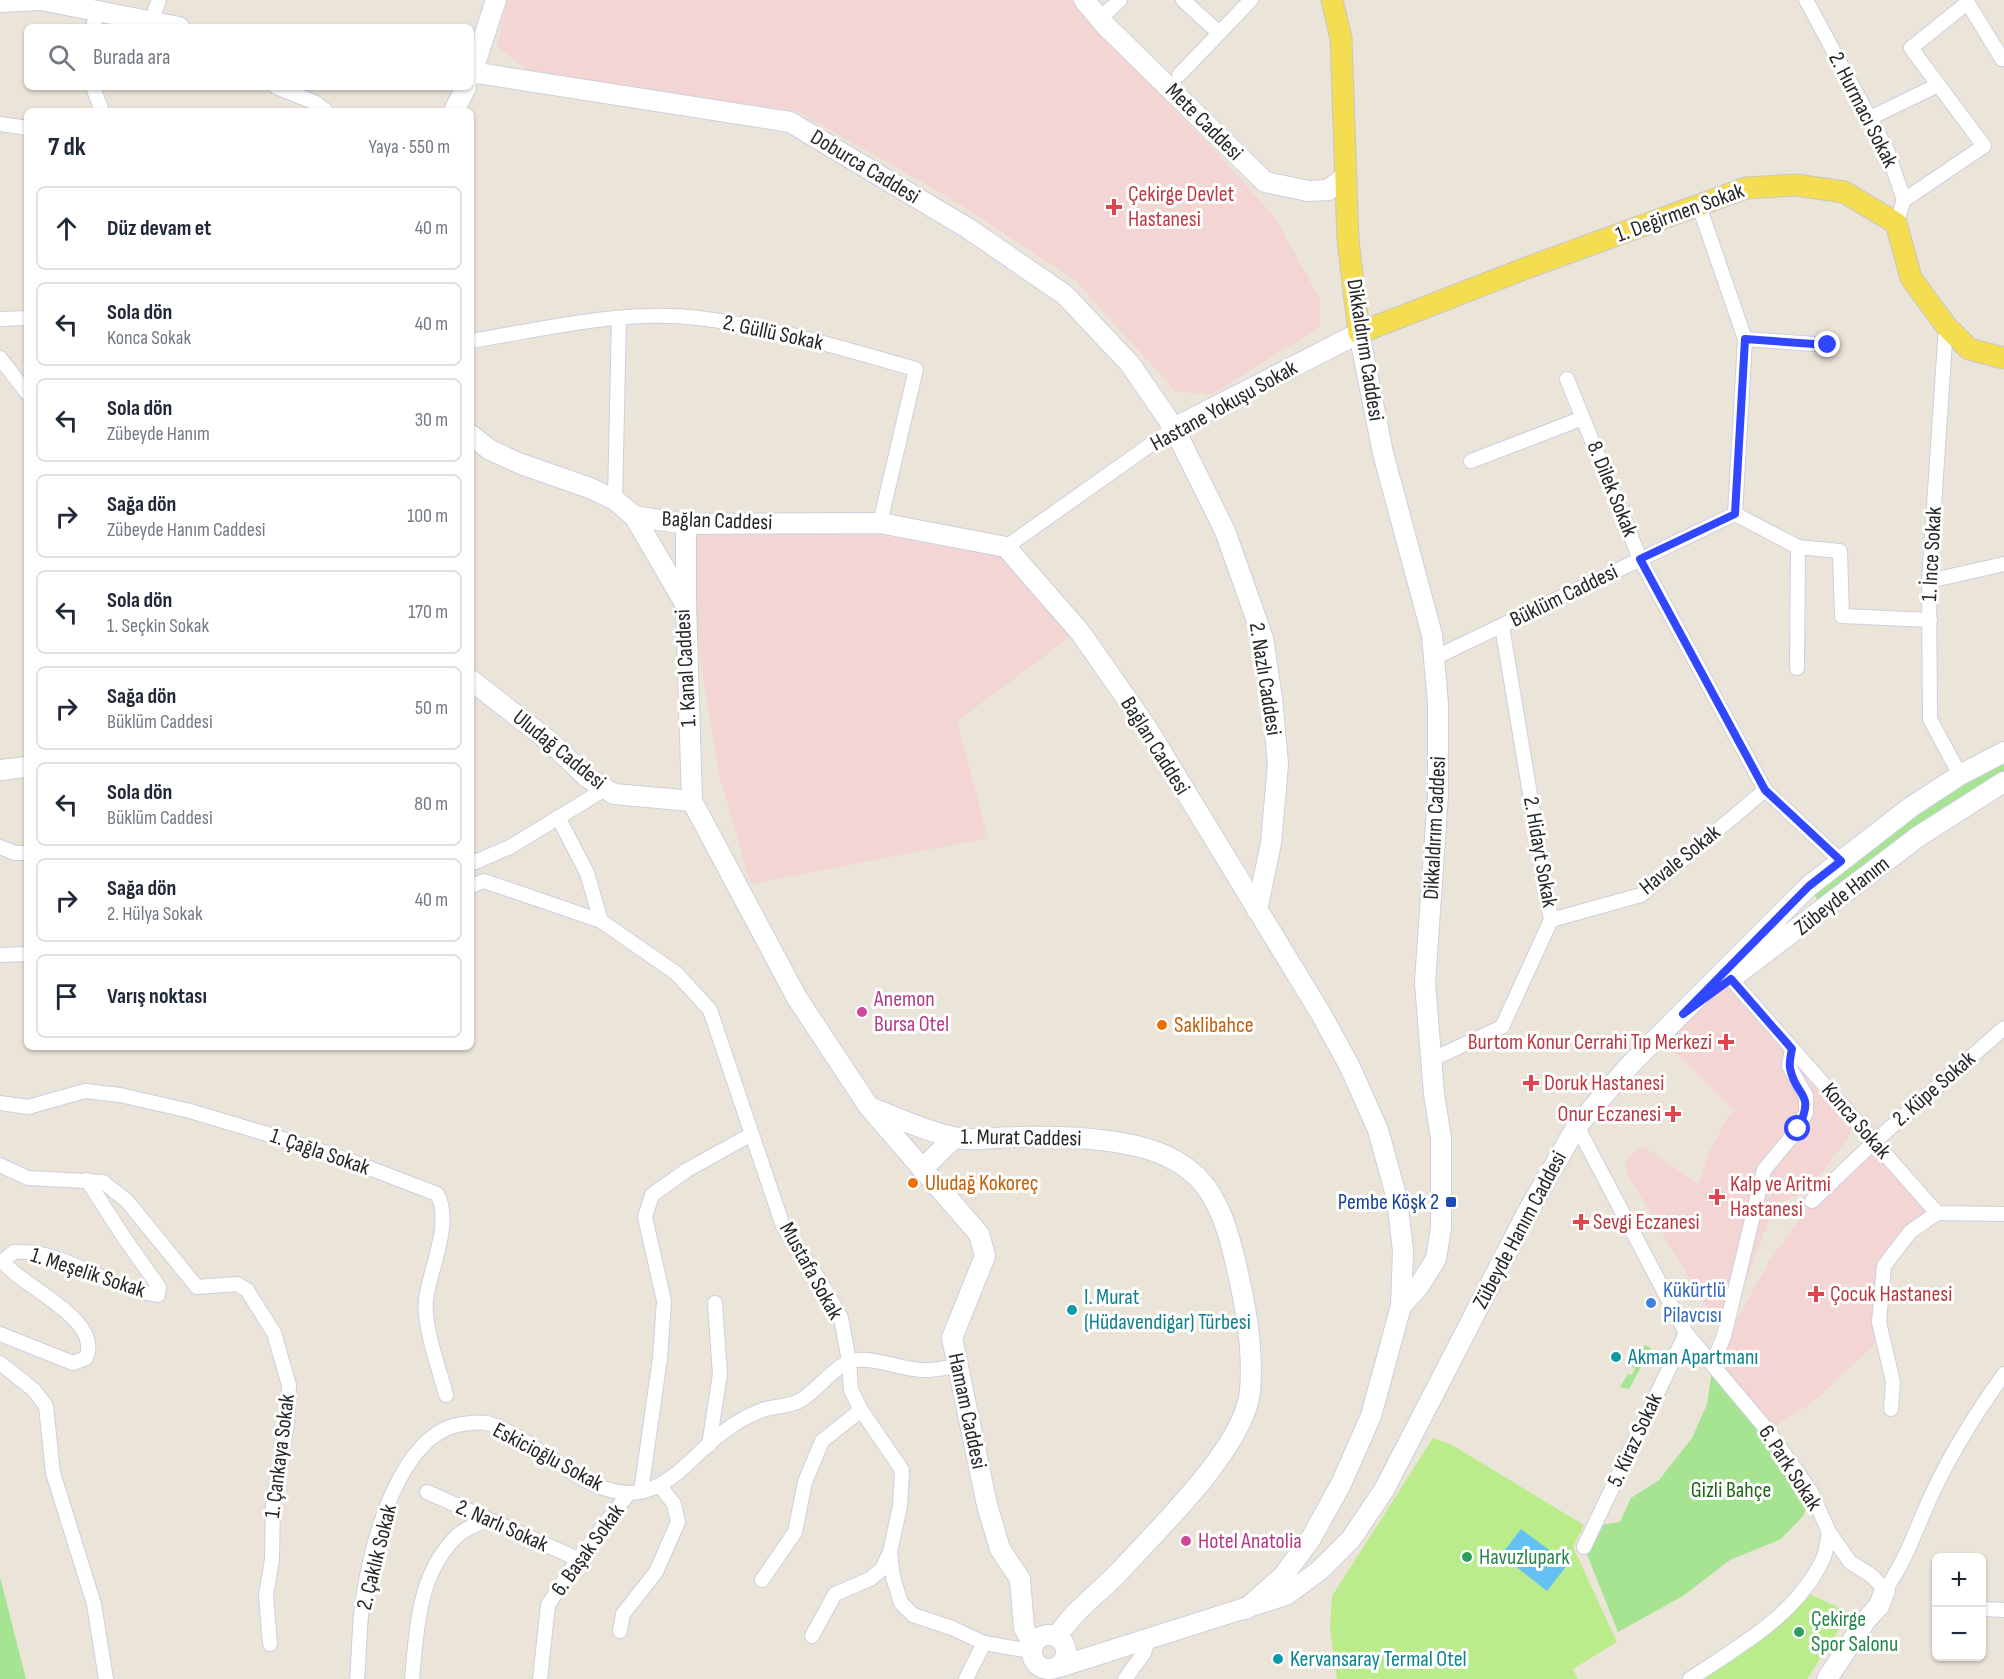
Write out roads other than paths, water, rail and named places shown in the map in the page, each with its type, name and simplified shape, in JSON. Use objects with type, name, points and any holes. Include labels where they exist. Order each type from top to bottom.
[{"type":"main road","points":[[0,2],[40,0],[95,20],[151,21],[165,24]]},
{"type":"main road","points":[[474,65],[496,0]]},
{"type":"main road","name":"Mete Caddesi","points":[[1084,0],[1265,182],[1308,190],[1328,190],[1345,177]]},
{"type":"main road","name":"Dikkaldırım Caddesi","points":[[1246,1609],[1282,1576],[1310,1540],[1341,1484],[1371,1416],[1401,1306],[1419,1286],[1436,1259],[1441,1228],[1441,1138],[1431,1060],[1425,984],[1438,795],[1438,704],[1432,635],[1383,453],[1359,333],[1348,240],[1341,38],[1332,0]]},
{"type":"main road","name":"Doburca Caddesi","points":[[474,78],[790,122],[969,229],[1065,295],[1130,364],[1174,428]]},
{"type":"main road","points":[[455,108],[464,90]]},
{"type":"main road","name":"1. Değirmen Sokak","points":[[1359,333],[1529,267],[1746,188],[1796,185],[1844,192],[1896,223]]},
{"type":"main road","points":[[1896,223],[1911,278],[1946,326],[1969,349],[2004,358]]},
{"type":"main road","name":"Hastane Yokuşu Sokak","points":[[1174,428],[1359,333]]},
{"type":"main road","name":"2. Nazlı Caddesi","points":[[1174,428],[1225,531],[1263,638],[1272,698],[1278,764],[1271,843],[1257,910]]},
{"type":"main road","name":"1. Kanal Caddesi","points":[[474,437],[490,450],[521,464],[590,488],[615,500],[634,516],[686,605],[692,801]]},
{"type":"main road","name":"Bağlan Caddesi","points":[[634,516],[686,524],[880,523],[1006,548],[1080,632],[1145,725],[1321,1014],[1378,1130],[1397,1199],[1403,1251],[1401,1306]]},
{"type":"main road","points":[[686,524],[686,605]]},
{"type":"main road","name":"Uludağ Caddesi","points":[[474,682],[549,741],[588,777],[614,794],[692,801]]},
{"type":"main road","name":"Zübeyde Hanım Caddesi","points":[[1149,1637],[1286,1595],[1320,1570],[1351,1539],[1384,1490],[1527,1213],[1577,1126],[1628,1066],[1683,1014],[1809,886],[1911,807],[1960,775],[2004,752]]},
{"type":"main road","points":[[0,770],[24,767]]},
{"type":"main road","name":"Zübeyde Hanım","points":[[1683,1014],[1919,836],[2004,782]]},
{"type":"main road","points":[[692,801],[798,998],[869,1107]]},
{"type":"main road","name":"1. Murat Caddesi","points":[[869,1107],[954,1138],[1072,1136],[1138,1147],[1184,1163],[1207,1187],[1226,1221],[1246,1305],[1250,1393],[1232,1442],[1183,1501],[1119,1571],[1069,1618],[1061,1641]]},
{"type":"main road","name":"Hamam Caddesi","points":[[869,1107],[979,1234],[985,1256],[952,1338],[987,1505],[1000,1549],[1020,1579],[1024,1628],[1044,1665]]},
{"type":"main road","points":[[922,1169],[954,1138]]},
{"type":"main road","points":[[1827,1679],[1866,1620],[1879,1606],[1885,1590]]},
{"type":"main road","points":[[1044,1665],[1046,1635],[1061,1641],[1149,1637]]},
{"type":"main road","points":[[1044,1665],[1149,1637]]},
{"type":"main road","points":[[1044,1665],[1065,1657],[1061,1641]]},
{"type":"street","points":[[151,21],[159,0]]},
{"type":"street","points":[[1106,13],[1120,0]]},
{"type":"street","points":[[1183,0],[1220,33]]},
{"type":"street","points":[[1179,75],[1251,0]]},
{"type":"street","name":"2. Hurmacı Sokak","points":[[1806,0],[1887,150],[1904,200]]},
{"type":"street","points":[[1896,223],[1904,200],[1984,146],[1911,48],[1967,1],[2002,59]]},
{"type":"street","points":[[1870,118],[1938,85]]},
{"type":"street","points":[[94,90],[101,108]]},
{"type":"street","points":[[284,90],[316,103],[322,108]]},
{"type":"street","points":[[0,124],[24,128]]},
{"type":"street","points":[[1699,206],[1745,339],[1735,514],[1798,547],[1840,551],[1842,616],[1929,620]]},
{"type":"street","points":[[0,319],[24,318]]},
{"type":"street","points":[[615,500],[619,318]]},
{"type":"street","name":"2. Güllü Sokak","points":[[474,341],[619,318],[697,318],[802,338],[916,369],[880,523]]},
{"type":"street","name":"1. İnce Sokak","points":[[1946,326],[1929,581],[1930,719],[1960,775]]},
{"type":"street","points":[[1745,339],[1828,345]]},
{"type":"street","points":[[0,358],[24,389]]},
{"type":"street","name":"8. Dilek Sokak","points":[[1567,379],[1640,559],[1765,790],[1841,861]]},
{"type":"street","name":"8. Dilek Sokak","points":[[1471,460],[1583,418]]},
{"type":"street","name":"Hastane Yokuşu Sokak","points":[[1006,548],[1174,428]]},
{"type":"street","name":"Büklüm Caddesi","points":[[1434,658],[1735,514]]},
{"type":"street","points":[[1797,668],[1798,547]]},
{"type":"street","points":[[1929,581],[2004,564]]},
{"type":"street","name":"2. Hidayt Sokak","points":[[1431,1060],[1502,1027],[1551,920],[1502,626]]},
{"type":"street","points":[[474,860],[510,847],[605,789]]},
{"type":"street","name":"Havale Sokak","points":[[1551,920],[1641,895],[1765,790]]},
{"type":"street","points":[[558,817],[587,873],[601,921]]},
{"type":"street","points":[[0,847],[15,853],[24,853]]},
{"type":"street","points":[[474,865],[478,883]]},
{"type":"street","name":"Mustafa Sokak","points":[[478,883],[601,921],[676,973],[710,1010],[783,1226],[820,1281],[841,1318],[849,1361],[851,1390],[861,1410],[902,1470],[900,1506],[890,1552],[893,1577],[901,1603],[913,1615],[1044,1665]]},
{"type":"street","points":[[0,955],[24,954]]},
{"type":"street","name":"Konca Sokak","points":[[1731,979],[1937,1213]]},
{"type":"street","name":"2. Küpe Sokak","points":[[1812,1201],[1874,1142],[2004,1028]]},
{"type":"street","points":[[1713,1363],[1724,1336],[1764,1170],[1798,1129],[1806,1112],[1806,1096],[1790,1066],[1792,1049]]},
{"type":"street","name":"1. Çağla Sokak","points":[[0,1103],[28,1107],[85,1091],[120,1095],[190,1111],[267,1134],[351,1161],[437,1194],[442,1203],[442,1219],[436,1264],[426,1300],[428,1323],[446,1395]]},
{"type":"street","name":"6. Park Sokak","points":[[1577,1126],[1686,1333],[1768,1431],[1810,1490],[1829,1532],[1850,1563],[1872,1576],[1885,1590]]},
{"type":"street","points":[[752,1134],[687,1170],[652,1195],[645,1217],[664,1301],[656,1390],[635,1493],[660,1486],[726,1430],[764,1410],[800,1401],[849,1361],[873,1361],[924,1371],[958,1366]]},
{"type":"street","name":"1. Çankaya Sokak","points":[[0,1165],[28,1178],[103,1182],[127,1201],[197,1287],[237,1284],[247,1290],[274,1334],[289,1385],[287,1424],[273,1502],[272,1560],[266,1595],[270,1644]]},
{"type":"street","name":"1. Meşelik Sokak","points":[[0,1334],[73,1363],[86,1358],[88,1353],[83,1334],[68,1313],[6,1265],[4,1260],[14,1252],[47,1256],[140,1293],[158,1295],[159,1287],[87,1180]]},
{"type":"street","points":[[1891,1409],[1893,1382],[1879,1322],[1884,1266],[1910,1232],[1937,1213],[2004,1214]]},
{"type":"street","points":[[709,1444],[720,1374],[715,1303]]},
{"type":"street","name":"5. Kiraz Sokak","points":[[1584,1547],[1686,1333]]},
{"type":"street","points":[[0,1363],[34,1390],[45,1406],[53,1473],[94,1604],[106,1679]]},
{"type":"street","points":[[1885,1590],[1903,1564],[1932,1494],[1968,1424],[2004,1374]]},
{"type":"street","points":[[762,1580],[795,1532],[805,1482],[822,1441],[861,1410]]},
{"type":"street","name":"Eskicioğlu Sokak","points":[[453,1425],[489,1423],[518,1437],[571,1471],[618,1494],[635,1493]]},
{"type":"street","name":"2. Çaklık Sokak","points":[[357,1679],[361,1614],[383,1517],[399,1480],[423,1444],[453,1425]]},
{"type":"street","points":[[620,1631],[623,1614],[656,1572],[678,1522],[674,1504],[660,1486]]},
{"type":"street","name":"2. Narlı Sokak","points":[[427,1492],[578,1559]]},
{"type":"street","name":"6. Başak Sokak","points":[[540,1679],[548,1605],[578,1559],[635,1493]]},
{"type":"street","points":[[412,1679],[418,1622],[430,1572],[458,1534],[486,1520]]},
{"type":"street","points":[[1690,1679],[1753,1637],[1794,1605],[1823,1558],[1829,1532]]},
{"type":"street","points":[[812,1636],[835,1594],[870,1579],[882,1569],[890,1552]]},
{"type":"street","points":[[1986,1609],[2004,1610]]},
{"type":"street","points":[[1125,1679],[1144,1653],[1149,1637]]},
{"type":"street","points":[[966,1679],[984,1643]]},
{"type":"water","points":[[1521,1529],[1568,1564],[1547,1591],[1501,1555]]},
{"type":"place","name":"Çekirge Devlet Hastanesi","points":[[1114,207]]},
{"type":"place","name":"Anemon Bursa Otel","points":[[862,1012]]},
{"type":"place","name":"Saklibahce","points":[[1162,1025]]},
{"type":"place","name":"Burtom Konur Cerrahi Tıp Merkezi","points":[[1726,1042]]},
{"type":"place","name":"Doruk Hastanesi","points":[[1531,1083]]},
{"type":"place","name":"Onur Eczanesi","points":[[1673,1114]]},
{"type":"place","name":"Uludağ Kokoreç","points":[[913,1183]]},
{"type":"place","name":"Kalp ve Aritmi Hastanesi","points":[[1717,1197]]},
{"type":"place","name":"Pembe Köşk 2","points":[[1451,1202]]},
{"type":"place","name":"Sevgi Eczanesi","points":[[1581,1222]]},
{"type":"place","name":"Çocuk Hastanesi","points":[[1816,1294]]},
{"type":"place","name":"Kükürtlü Pilavcısı","points":[[1651,1303]]},
{"type":"place","name":"I. Murat (Hüdavendigar) Türbesi","points":[[1072,1310]]},
{"type":"place","name":"Akman Apartmanı","points":[[1616,1357]]},
{"type":"place","name":"Hotel Anatolia","points":[[1186,1541]]},
{"type":"place","name":"Havuzlupark","points":[[1467,1557]]},
{"type":"place","name":"Çekirge Spor Salonu","points":[[1799,1632]]},
{"type":"place","name":"Kervansaray Termal Otel","points":[[1278,1659]]},
{"type":"park label","name":"Gizli Bahçe","points":[[1731,1490]]}]
